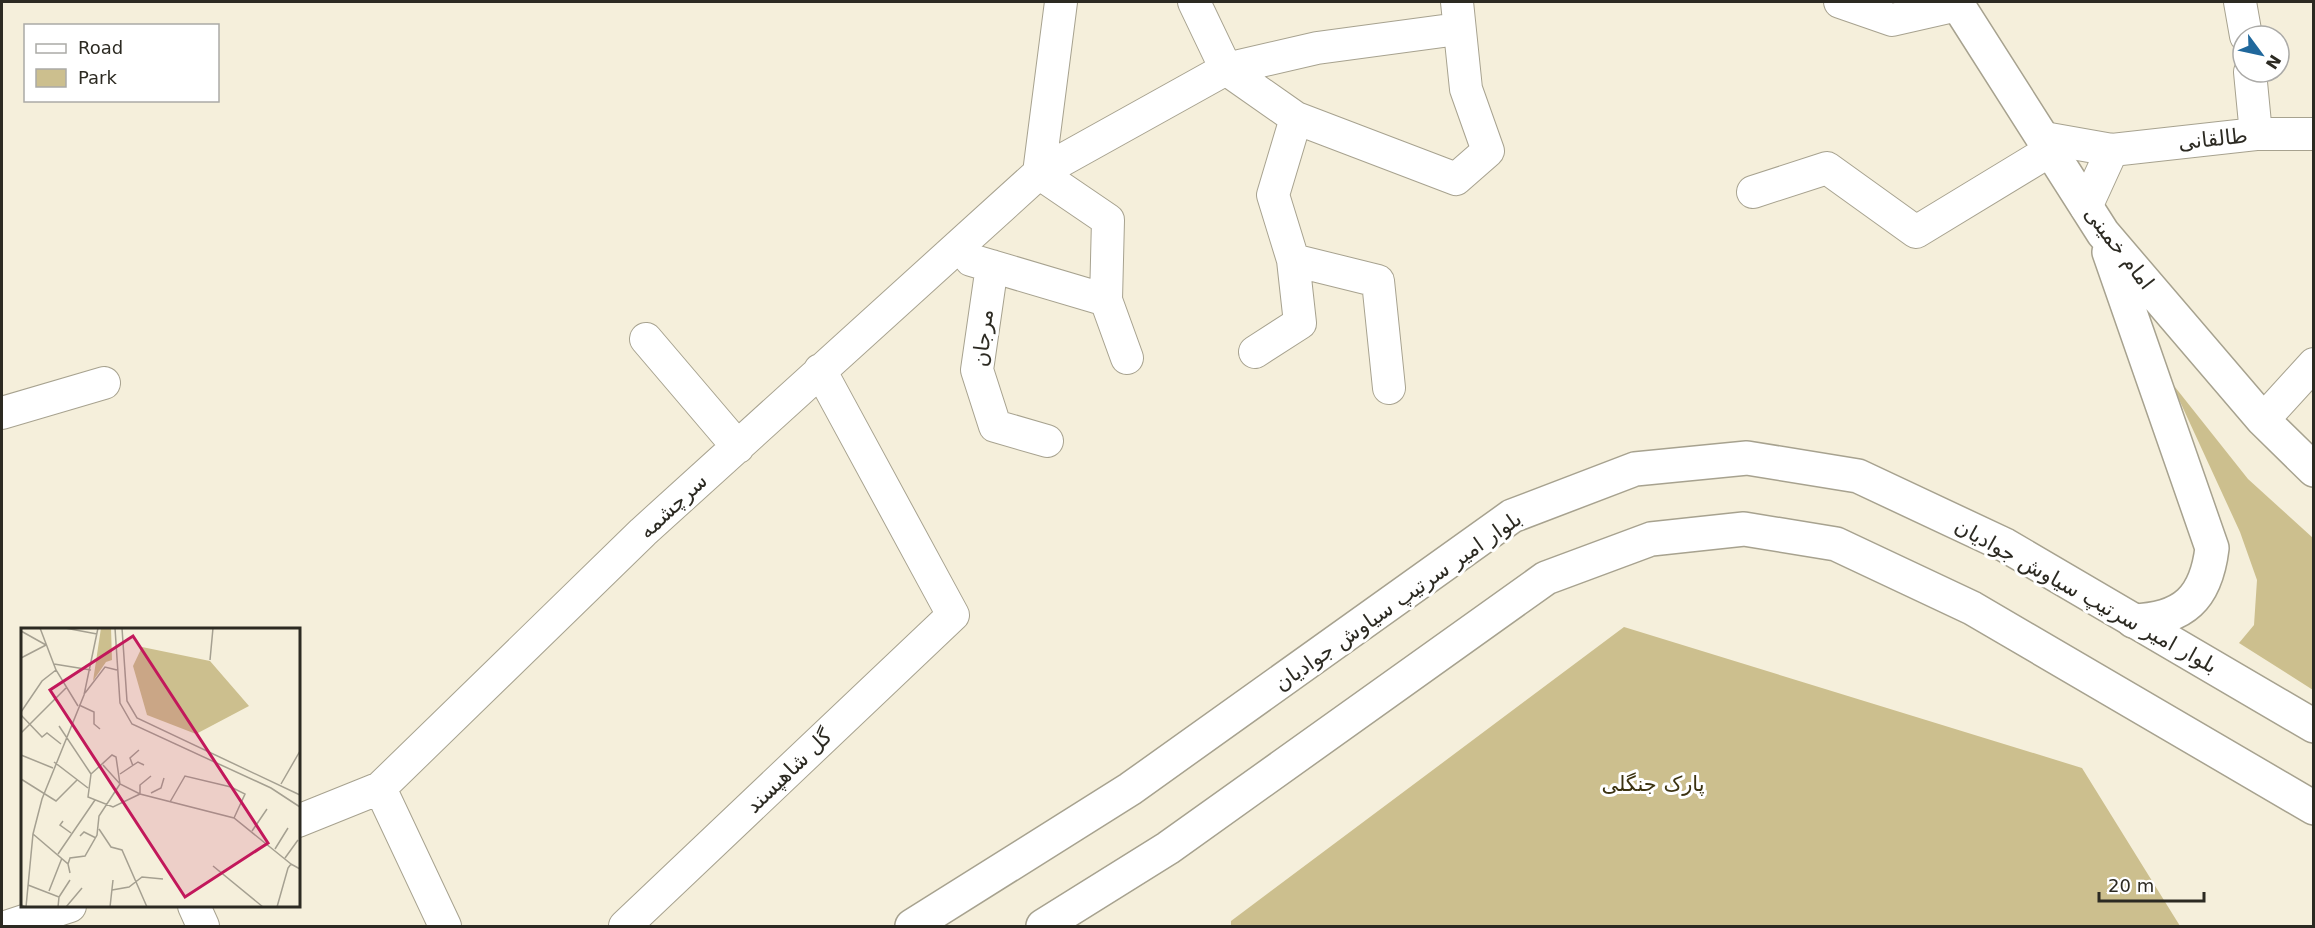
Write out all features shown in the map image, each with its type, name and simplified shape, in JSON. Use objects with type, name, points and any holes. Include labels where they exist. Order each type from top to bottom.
[{"type":"main road","name":"امام خمینی","points":[[1957,3],[2094,220],[2263,420],[2313,470]]},
{"type":"main road","points":[[2094,220],[2212,548],[2209,572],[2198,594],[2180,611],[2158,620],[2133,621]]},
{"type":"main road","name":"بلوار امیر سرتیپ سیاوش جوادیان","points":[[912,927],[1130,789],[1512,516],[1635,469],[1747,458],[1858,476],[2005,545],[2313,726]]},
{"type":"main road","points":[[1043,927],[1168,848],[1546,579],[1651,539],[1744,529],[1836,544],[1972,608],[2313,808]]},
{"type":"street","points":[[1061,2],[1039,173],[1108,220],[1106,300],[1127,357]]},
{"type":"street","points":[[1194,2],[1226,69],[1296,118],[1456,179],[1488,151],[1466,89],[1457,15]]},
{"type":"street","points":[[1840,2],[1892,20],[1957,3]]},
{"type":"street","points":[[2240,2],[2244,24]]},
{"type":"street","name":"سرچشمه","points":[[300,820],[380,788],[643,532],[1039,173],[1226,69],[1457,15]]},
{"type":"street","points":[[2251,84],[2256,134]]},
{"type":"street","points":[[1255,352],[1300,322],[1293,260],[1273,195],[1296,118]]},
{"type":"street","name":"طالقانی","points":[[2048,144],[2112,150],[2256,134],[2313,134]]},
{"type":"street","points":[[1753,192],[1827,168],[1916,232],[2048,144]]},
{"type":"street","points":[[2094,220],[2112,150]]},
{"type":"street","points":[[950,254],[1106,300]]},
{"type":"street","points":[[1293,260],[1378,281],[1389,388]]},
{"type":"street","name":"مرجان","points":[[992,266],[977,370],[995,426],[1047,441]]},
{"type":"street","points":[[646,339],[738,447]]},
{"type":"street","points":[[2263,420],[2313,364]]},
{"type":"street","name":"گل شاهپسند","points":[[625,927],[953,615],[820,370]]},
{"type":"street","points":[[2,413],[104,383]]},
{"type":"street","points":[[380,788],[445,927]]},
{"type":"street","points":[[9,927],[67,907]]},
{"type":"street","points":[[194,907],[203,927]]},
{"type":"green space","points":[[2171,382],[2248,479],[2313,538],[2313,690],[2239,643],[2254,625],[2257,580],[2240,532]]},
{"type":"green space","name":"پارک جنگلی","points":[[1624,627],[2082,768],[2180,926],[1231,926],[1231,921]]}]
